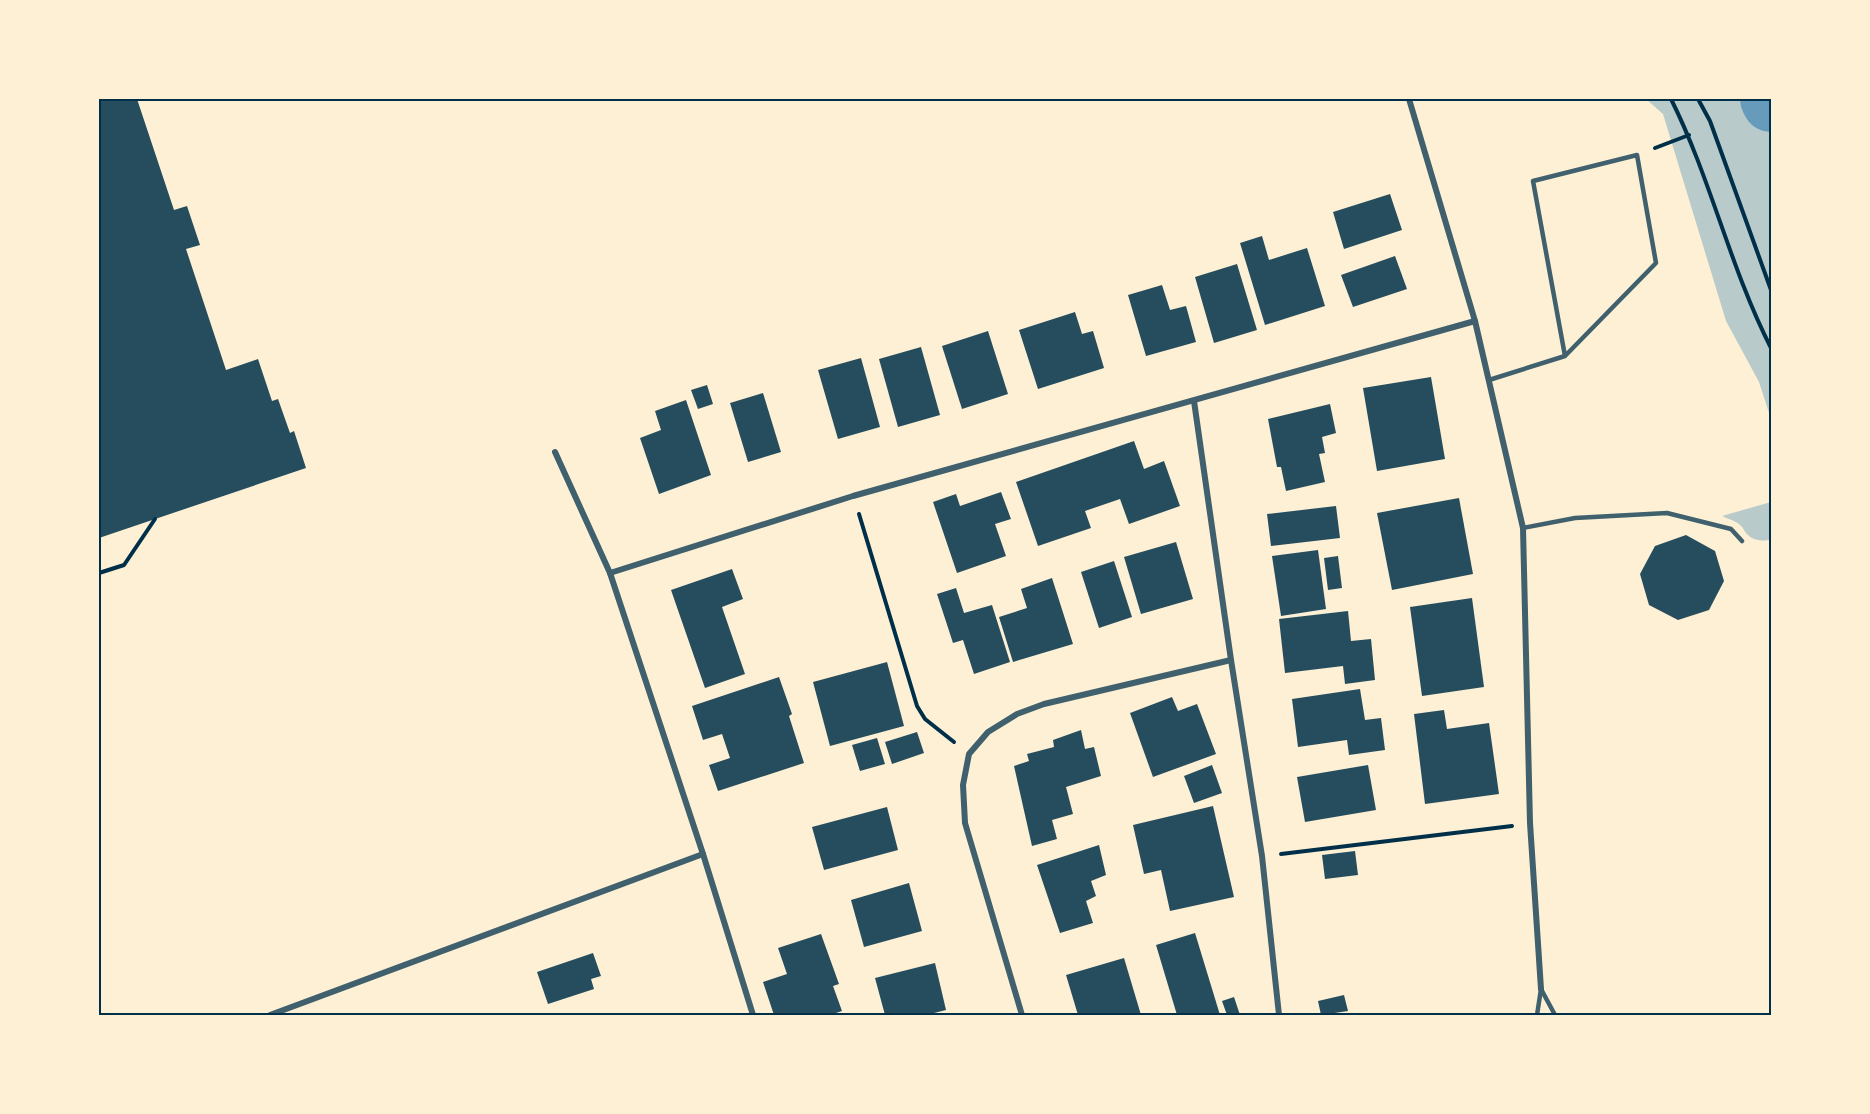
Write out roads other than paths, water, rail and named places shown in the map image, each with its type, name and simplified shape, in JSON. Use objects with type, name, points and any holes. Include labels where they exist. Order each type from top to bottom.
[{"type":"street","points":[[1409,99],[1475,321],[1523,528],[1530,823],[1541,989]]},
{"type":"street","points":[[610,573],[853,496],[1475,321]]},
{"type":"street","points":[[1194,401],[1262,856],[1279,1015]]},
{"type":"street","points":[[555,452],[610,573],[703,854],[753,1015]]},
{"type":"street","points":[[1022,1015],[965,823],[963,785],[969,754],[988,732],[1017,714],[1044,704],[1231,660]]},
{"type":"street","points":[[270,1015],[703,854]]},
{"type":"lane","points":[[1489,380],[1565,356],[1656,263],[1637,155],[1533,181],[1565,356]]},
{"type":"lane","points":[[1523,528],[1575,518],[1667,513],[1731,529],[1742,542]]},
{"type":"lane","points":[[1537,1015],[1541,989]]},
{"type":"lane","points":[[1541,989],[1555,1015]]},
{"type":"waterway","points":[[1769,99],[1771,103]]}]
